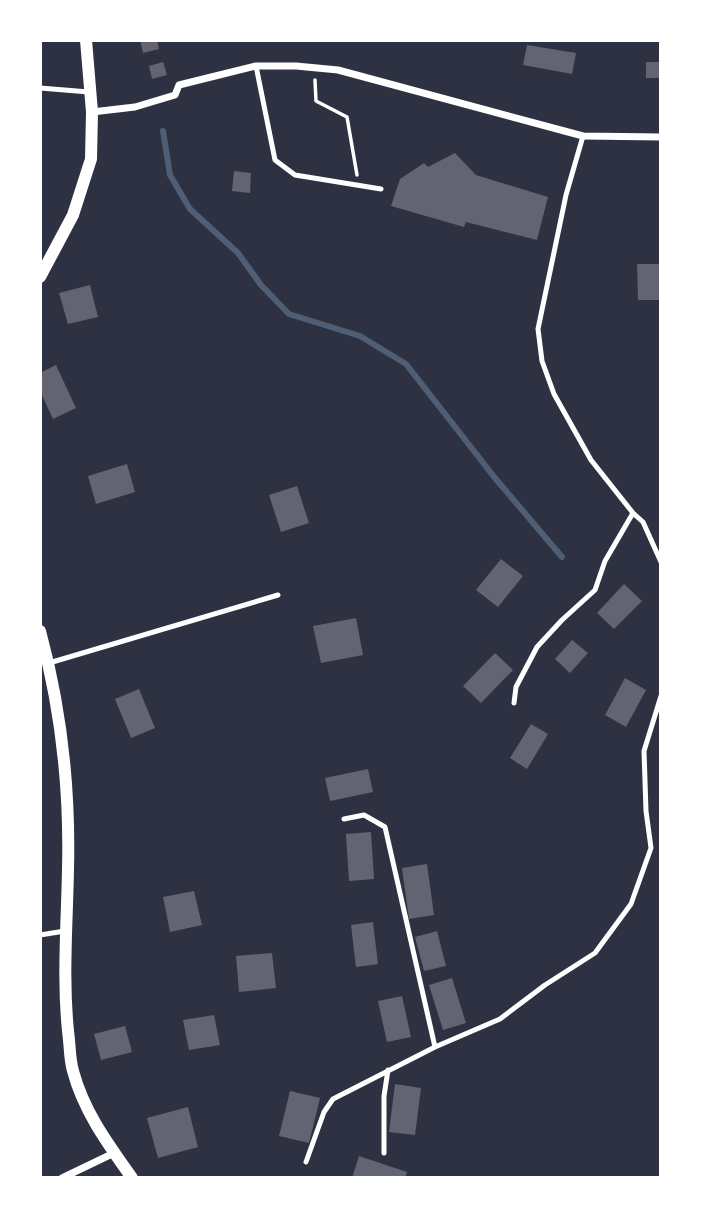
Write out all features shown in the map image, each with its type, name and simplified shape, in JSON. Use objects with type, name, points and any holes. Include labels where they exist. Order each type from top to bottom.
[{"type":"street","points":[[40,277],[74,215],[92,159],[92,112],[86,40]]},
{"type":"street","points":[[92,112],[135,107],[175,95],[179,85],[256,66],[314,67],[338,69],[583,136],[661,136]]},
{"type":"street","points":[[40,631],[49,663],[63,744],[68,817],[66,1015],[72,1070],[88,1113],[131,1177]]},
{"type":"street","points":[[62,1178],[114,1153]]},
{"type":"lane","points":[[256,66],[275,160],[295,175],[381,189]]},
{"type":"lane","points":[[40,88],[90,92]]},
{"type":"lane","points":[[583,136],[566,195],[538,329],[542,361],[554,394],[591,460],[643,522],[661,562]]},
{"type":"lane","points":[[514,703],[516,687],[537,647],[595,590],[605,561],[633,513]]},
{"type":"lane","points":[[49,663],[278,595]]},
{"type":"lane","points":[[306,1162],[324,1112],[333,1099],[435,1047],[500,1019],[545,985],[595,953],[631,904],[651,848],[646,811],[644,751],[661,696]]},
{"type":"lane","points":[[344,819],[364,816],[386,827],[435,1047]]},
{"type":"lane","points":[[40,935],[65,931]]},
{"type":"lane","points":[[384,1153],[384,1096],[388,1070]]},
{"type":"path","points":[[314,67],[316,101],[347,117],[359,186]]},
{"type":"building","points":[[140,40],[157,40],[159,49],[143,53]]},
{"type":"building","points":[[527,45],[576,53],[572,74],[523,65]]},
{"type":"building","points":[[163,62],[167,75],[152,79],[149,66]]},
{"type":"building","points":[[646,62],[661,62],[661,78],[646,78]]},
{"type":"building","points":[[455,153],[476,175],[548,197],[537,240],[466,222],[464,227],[391,206],[400,179],[424,163],[428,167]]},
{"type":"building","points":[[234,171],[251,173],[250,193],[232,191]]},
{"type":"building","points":[[637,264],[661,264],[661,300],[638,300]]},
{"type":"building","points":[[90,285],[98,317],[68,324],[59,293]]},
{"type":"building","points":[[56,365],[76,408],[53,419],[40,391],[40,373]]},
{"type":"building","points":[[127,464],[135,492],[96,504],[88,476]]},
{"type":"building","points":[[297,486],[309,523],[281,532],[269,495]]},
{"type":"building","points":[[501,559],[523,576],[498,607],[476,590]]},
{"type":"building","points":[[624,584],[642,601],[614,629],[597,613]]},
{"type":"building","points":[[356,618],[363,655],[321,663],[313,626]]},
{"type":"building","points":[[572,640],[588,653],[570,673],[555,659]]},
{"type":"building","points":[[495,653],[513,670],[481,703],[463,686]]},
{"type":"building","points":[[625,678],[646,690],[626,727],[605,715]]},
{"type":"building","points":[[139,689],[155,728],[131,738],[115,699]]},
{"type":"building","points":[[531,724],[548,734],[527,769],[510,758]]},
{"type":"building","points":[[368,769],[373,792],[330,801],[325,778]]},
{"type":"building","points":[[371,832],[374,879],[349,881],[346,834]]},
{"type":"building","points":[[427,864],[434,915],[409,919],[402,868]]},
{"type":"building","points":[[194,891],[202,925],[170,932],[163,897]]},
{"type":"building","points":[[373,922],[378,964],[356,967],[351,925]]},
{"type":"building","points":[[437,931],[446,966],[424,971],[415,937]]},
{"type":"building","points":[[272,953],[276,988],[239,992],[236,956]]},
{"type":"building","points":[[452,978],[466,1023],[443,1030],[429,985]]},
{"type":"building","points":[[402,996],[411,1037],[387,1042],[378,1001]]},
{"type":"building","points":[[214,1015],[220,1045],[189,1050],[183,1020]]},
{"type":"building","points":[[125,1026],[132,1052],[101,1060],[94,1034]]},
{"type":"building","points":[[395,1084],[421,1088],[415,1135],[389,1132]]},
{"type":"building","points":[[290,1091],[320,1098],[309,1143],[279,1136]]},
{"type":"building","points":[[188,1107],[198,1147],[158,1158],[147,1118]]},
{"type":"building","points":[[359,1156],[407,1172],[405,1178],[352,1178]]},
{"type":"waterway","points":[[163,131],[170,175],[190,209],[238,253],[261,285],[289,314],[360,336],[406,364],[495,478],[562,557]]}]
